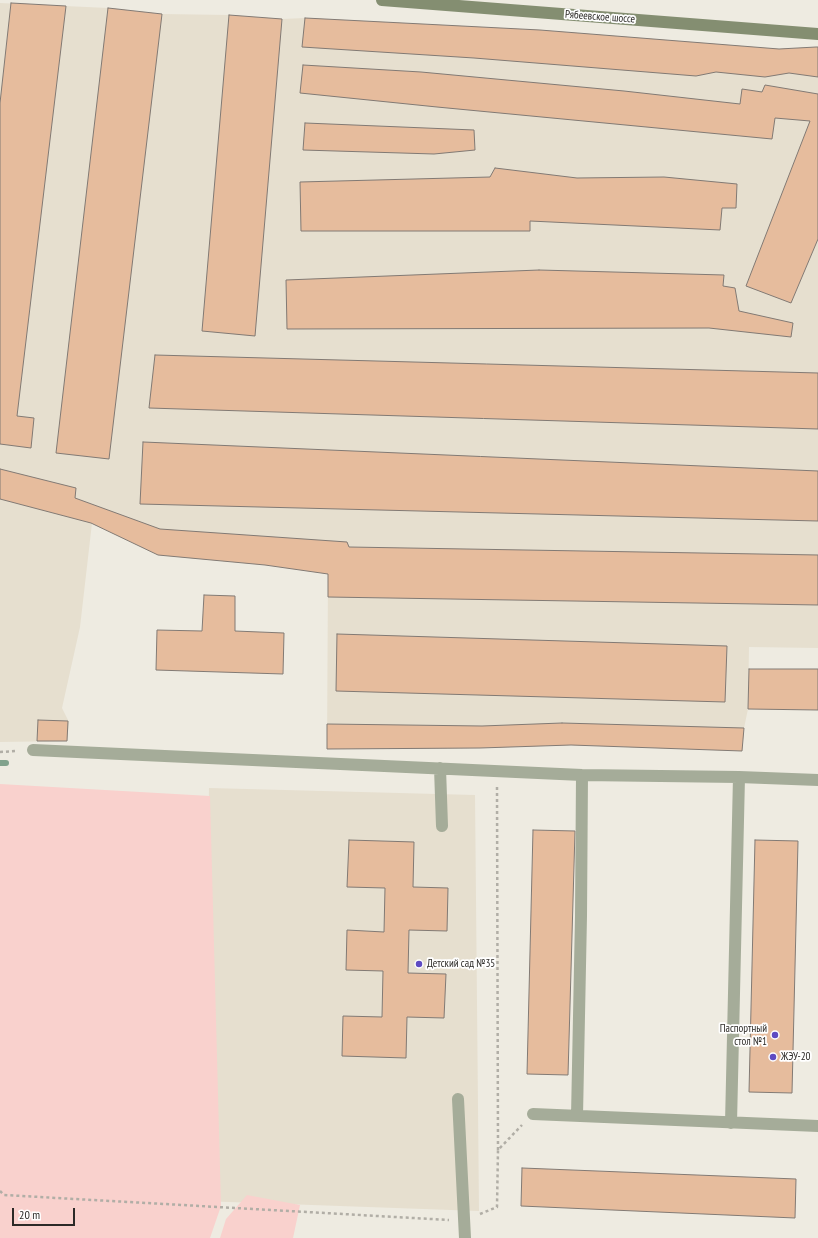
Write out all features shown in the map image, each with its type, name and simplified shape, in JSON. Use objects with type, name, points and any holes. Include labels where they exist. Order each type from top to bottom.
[{"type":"street","name":"Рябеевское шоссе","points":[[382,0],[818,34]]},
{"type":"lane","points":[[33,750],[582,775],[739,777],[818,780]]},
{"type":"lane","points":[[440,768],[442,826]]},
{"type":"lane","points":[[577,1116],[582,775]]},
{"type":"lane","points":[[731,1123],[739,777]]},
{"type":"lane","points":[[458,1099],[465,1238]]},
{"type":"lane","points":[[533,1114],[818,1126]]},
{"type":"path","points":[[0,1191],[4,1195],[464,1221],[497,1207],[496,771]]},
{"type":"path","points":[[498,1150],[533,1114]]},
{"type":"shaded area","points":[[0,3],[108,8],[162,14],[229,15],[282,19],[305,18],[540,30],[779,49],[818,47],[818,648],[749,647],[748,709],[744,728],[742,751],[571,745],[480,748],[327,749],[328,574],[265,565],[158,555],[92,523],[80,627],[62,708],[69,722],[67,741],[0,742]]},
{"type":"shaded area","points":[[0,784],[210,796],[221,1206],[210,1238],[0,1238]]},
{"type":"shaded area","points":[[209,788],[475,795],[479,1211],[201,1201]]},
{"type":"shaded area","points":[[247,1195],[300,1205],[293,1238],[220,1238],[226,1219]]},
{"type":"building","points":[[11,3],[66,6],[17,416],[34,418],[31,448],[0,444],[0,103]]},
{"type":"building","points":[[108,8],[162,14],[109,459],[56,453]]},
{"type":"building","points":[[229,15],[282,19],[255,336],[202,331]]},
{"type":"building","points":[[305,18],[540,30],[779,49],[818,47],[818,77],[789,73],[765,77],[716,72],[696,76],[474,58],[302,47]]},
{"type":"building","points":[[303,65],[421,72],[624,91],[740,104],[742,89],[762,92],[765,85],[818,94],[818,239],[791,303],[746,286],[810,121],[775,118],[772,139],[300,93]]},
{"type":"building","points":[[305,123],[474,130],[475,150],[434,154],[303,150]]},
{"type":"building","points":[[495,168],[577,178],[664,177],[737,184],[736,208],[722,208],[720,230],[530,221],[530,231],[301,231],[300,182],[490,177]]},
{"type":"building","points":[[539,270],[724,275],[723,286],[735,288],[739,311],[793,323],[791,337],[709,328],[287,329],[286,280]]},
{"type":"building","points":[[155,355],[818,373],[818,429],[149,408]]},
{"type":"building","points":[[143,442],[818,471],[818,521],[140,504]]},
{"type":"building","points":[[0,469],[76,488],[75,498],[160,529],[347,542],[349,547],[818,555],[818,605],[328,597],[328,574],[265,565],[158,555],[91,523],[0,499]]},
{"type":"building","points":[[204,595],[235,596],[235,631],[284,633],[283,674],[156,670],[157,630],[202,631]]},
{"type":"building","points":[[337,634],[727,646],[725,702],[336,691]]},
{"type":"building","points":[[749,669],[818,669],[818,710],[748,709]]},
{"type":"building","points":[[38,720],[68,721],[67,741],[37,741]]},
{"type":"building","points":[[562,723],[744,728],[742,751],[571,745],[480,748],[327,749],[327,724],[482,726]]},
{"type":"building","points":[[533,830],[575,831],[568,1075],[527,1074]]},
{"type":"building","points":[[349,840],[414,842],[413,887],[448,888],[447,931],[409,930],[408,973],[446,974],[444,1018],[407,1017],[406,1058],[342,1056],[343,1016],[382,1017],[383,971],[346,970],[347,930],[384,932],[385,888],[347,887]]},
{"type":"building","points":[[755,840],[798,841],[792,1093],[749,1092]]},
{"type":"building","points":[[522,1168],[796,1179],[795,1218],[521,1206]]},
{"type":"waterway","points":[[0,763],[6,763]]},
{"type":"place","name":"Детский сад №35","points":[[419,964]]},
{"type":"place","name":"Паспортный стол №1","points":[[775,1035]]},
{"type":"place","name":"ЖЭУ-20","points":[[773,1057]]}]
